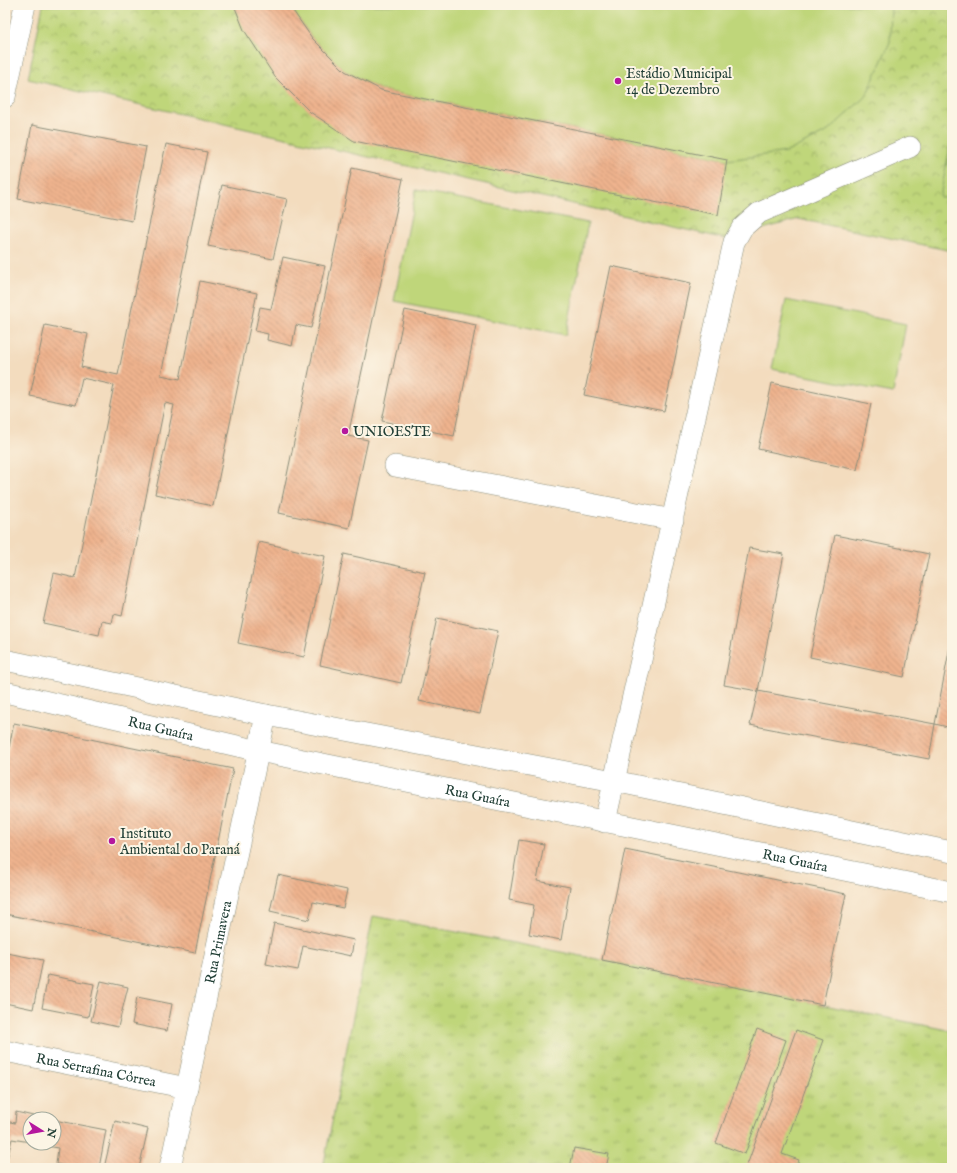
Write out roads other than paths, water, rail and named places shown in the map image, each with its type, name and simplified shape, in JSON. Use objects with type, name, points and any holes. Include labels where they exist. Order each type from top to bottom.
[{"type":"street","points":[[5,97],[25,5]]},
{"type":"street","points":[[605,822],[734,242],[742,228],[759,213],[910,147]]},
{"type":"street","points":[[395,466],[673,520]]},
{"type":"street","points":[[5,660],[266,715],[614,781],[952,852]]},
{"type":"street","name":"Rua Guaíra","points":[[5,692],[259,751],[952,892]]},
{"type":"street","name":"Rua Primavera","points":[[170,1168],[266,715]]},
{"type":"street","name":"Rua Serrafina Côrrea","points":[[5,1051],[187,1088]]},
{"type":"place","name":"Estádio Municipal 14 de Dezembro","points":[[618,81]]},
{"type":"place","name":"UNIOESTE","points":[[345,431]]},
{"type":"place","name":"Instituto Ambiental do Paraná","points":[[112,841]]}]
